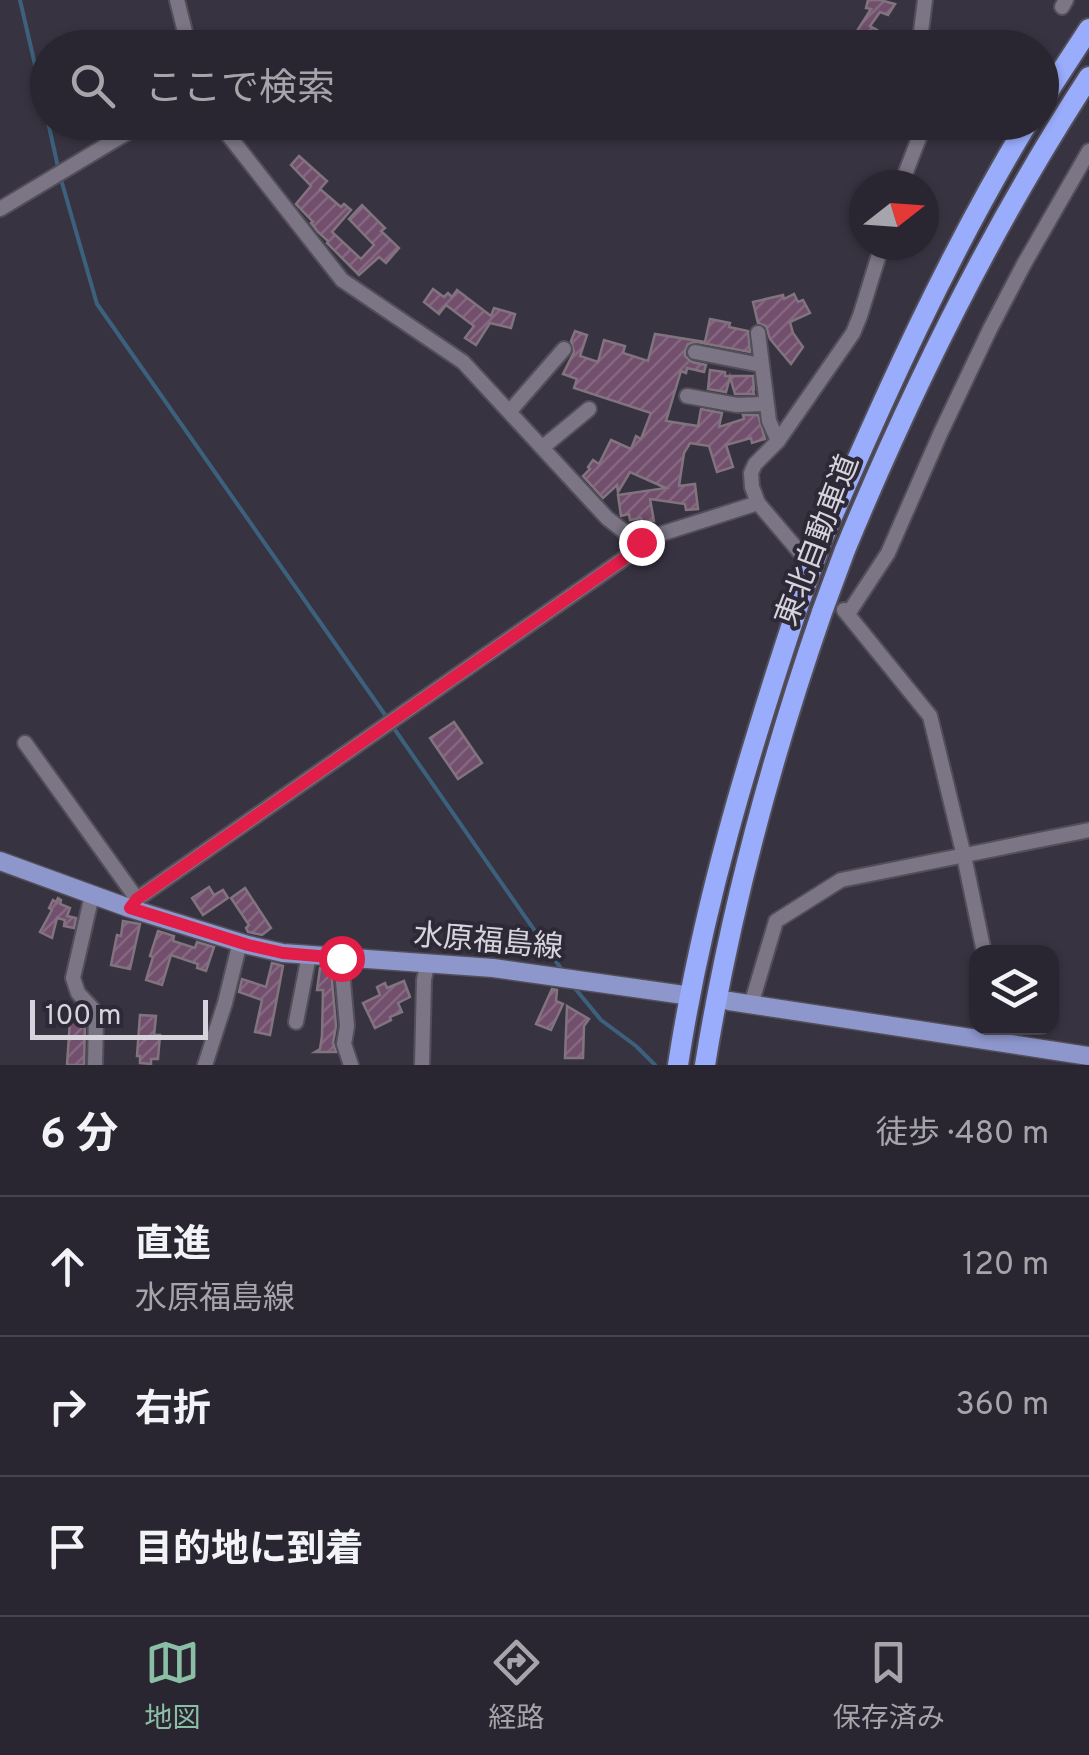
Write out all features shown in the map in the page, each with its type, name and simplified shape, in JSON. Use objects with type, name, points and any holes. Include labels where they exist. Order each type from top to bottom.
[{"type":"highway","points":[[1059,75],[1089,29]]},
{"type":"highway","name":"東北自動車道","points":[[1059,126],[1089,76]]},
{"type":"highway","name":"東北自動車道","points":[[678,1065],[685,1004],[723,848],[757,729],[822,540],[940,280],[1017,140]]},
{"type":"highway","name":"東北自動車道","points":[[705,1065],[752,839],[794,693],[845,550],[914,390],[1051,140]]},
{"type":"main road","name":"水原福島線","points":[[0,861],[92,895],[133,903],[240,942],[283,953],[493,968],[569,978],[685,1004]]},
{"type":"main road","points":[[729,1001],[969,1031]]},
{"type":"main road","points":[[1001,1035],[1089,1056]]},
{"type":"street","points":[[176,0],[184,30]]},
{"type":"street","points":[[921,30],[925,0]]},
{"type":"street","points":[[0,209],[115,140]]},
{"type":"street","points":[[232,140],[342,280],[451,352],[607,518],[626,533],[648,538],[758,503]]},
{"type":"street","points":[[907,170],[918,140]]},
{"type":"street","points":[[983,945],[930,716],[846,612],[888,553],[990,329],[1089,151]]},
{"type":"street","points":[[803,556],[758,503],[752,473],[853,333],[877,260]]},
{"type":"street","points":[[758,333],[769,422],[778,441]]},
{"type":"street","points":[[510,411],[564,349]]},
{"type":"street","points":[[695,352],[762,364]]},
{"type":"street","points":[[687,396],[737,405],[766,404]]},
{"type":"street","points":[[543,448],[589,409]]},
{"type":"street","points":[[25,742],[133,903],[635,551],[640,538]]},
{"type":"street","points":[[752,1005],[776,921],[840,880],[1089,830]]},
{"type":"street","points":[[92,895],[74,978],[78,993],[95,1012],[95,1065]]},
{"type":"street","points":[[205,1065],[240,942]]},
{"type":"street","points":[[296,1022],[309,956]]},
{"type":"street","points":[[341,958],[347,1026],[344,1044],[351,1065]]},
{"type":"street","points":[[422,1065],[427,965]]},
{"type":"building","points":[[868,0],[895,4],[888,15],[880,12],[870,26],[877,30],[858,30],[871,9],[866,8]]},
{"type":"building","points":[[299,156],[327,181],[320,189],[341,207],[344,204],[351,210],[332,232],[361,259],[374,245],[349,219],[362,205],[399,248],[386,263],[379,257],[359,275],[318,232],[296,204],[311,186],[291,165]]},
{"type":"building","points":[[433,289],[444,297],[448,293],[452,297],[457,290],[491,316],[494,308],[515,314],[511,328],[490,323],[476,345],[465,338],[474,326],[446,305],[439,314],[424,302]]},
{"type":"building","points":[[794,294],[798,302],[803,300],[810,313],[790,322],[803,347],[791,364],[770,339],[766,326],[758,323],[753,302]]},
{"type":"building","points":[[710,319],[748,331],[750,352],[697,342],[688,344],[685,356],[706,365],[704,372],[687,368],[686,373],[681,371],[666,421],[698,426],[701,409],[722,413],[719,427],[744,419],[743,415],[758,415],[765,439],[752,443],[751,438],[726,445],[733,467],[717,472],[709,446],[690,443],[684,453],[679,486],[695,484],[698,509],[686,510],[685,504],[650,499],[654,521],[630,520],[629,514],[621,516],[618,495],[666,488],[630,472],[618,492],[617,485],[603,498],[583,476],[593,460],[599,464],[611,440],[631,449],[636,436],[641,439],[651,413],[574,388],[577,379],[563,374],[574,352],[571,341],[575,331],[587,335],[580,356],[598,362],[604,340],[625,346],[623,353],[648,361],[655,334],[705,342]]},
{"type":"building","points":[[710,370],[725,372],[725,376],[753,376],[754,394],[735,394],[730,377],[726,392],[708,389]]},
{"type":"building","points":[[454,722],[482,763],[458,779],[430,738]]},
{"type":"building","points":[[209,887],[214,895],[223,890],[228,898],[203,915],[192,898]]},
{"type":"building","points":[[245,888],[271,928],[262,935],[248,932],[249,925],[231,898]]},
{"type":"building","points":[[58,898],[60,904],[70,908],[67,916],[76,918],[74,928],[64,926],[65,920],[57,918],[52,938],[40,932],[53,900]]},
{"type":"building","points":[[123,921],[140,924],[130,969],[111,965]]},
{"type":"building","points":[[158,931],[195,948],[197,942],[214,947],[206,971],[197,968],[198,964],[171,955],[162,985],[146,980]]},
{"type":"building","points":[[272,963],[283,966],[270,1035],[255,1032],[262,1000],[239,992],[242,979],[266,987]]},
{"type":"building","points":[[320,968],[331,969],[336,1052],[315,1052],[320,1049],[322,1036],[323,990],[317,990]]},
{"type":"building","points":[[404,981],[410,997],[398,1003],[402,1012],[375,1028],[363,1003],[380,995],[377,987],[385,983],[387,988]]},
{"type":"building","points":[[552,989],[557,990],[556,1001],[563,1004],[551,1030],[536,1024]]},
{"type":"building","points":[[567,1006],[589,1019],[584,1026],[583,1058],[565,1058]]},
{"type":"building","points":[[140,1015],[156,1016],[154,1035],[160,1035],[158,1059],[151,1059],[151,1064],[140,1063],[137,1056]]},
{"type":"building","points":[[70,1020],[85,1021],[84,1065],[67,1065]]},
{"type":"waterway","points":[[20,0],[30,43]]},
{"type":"waterway","points":[[52,140],[58,167]]},
{"type":"waterway","points":[[60,176],[97,304],[388,719]]},
{"type":"waterway","points":[[393,727],[562,970]]},
{"type":"waterway","points":[[573,986],[601,1020],[655,1065]]},
{"type":"route","points":[[341,958],[283,953],[248,945],[130,908],[137,899],[635,551],[641,542]]}]
